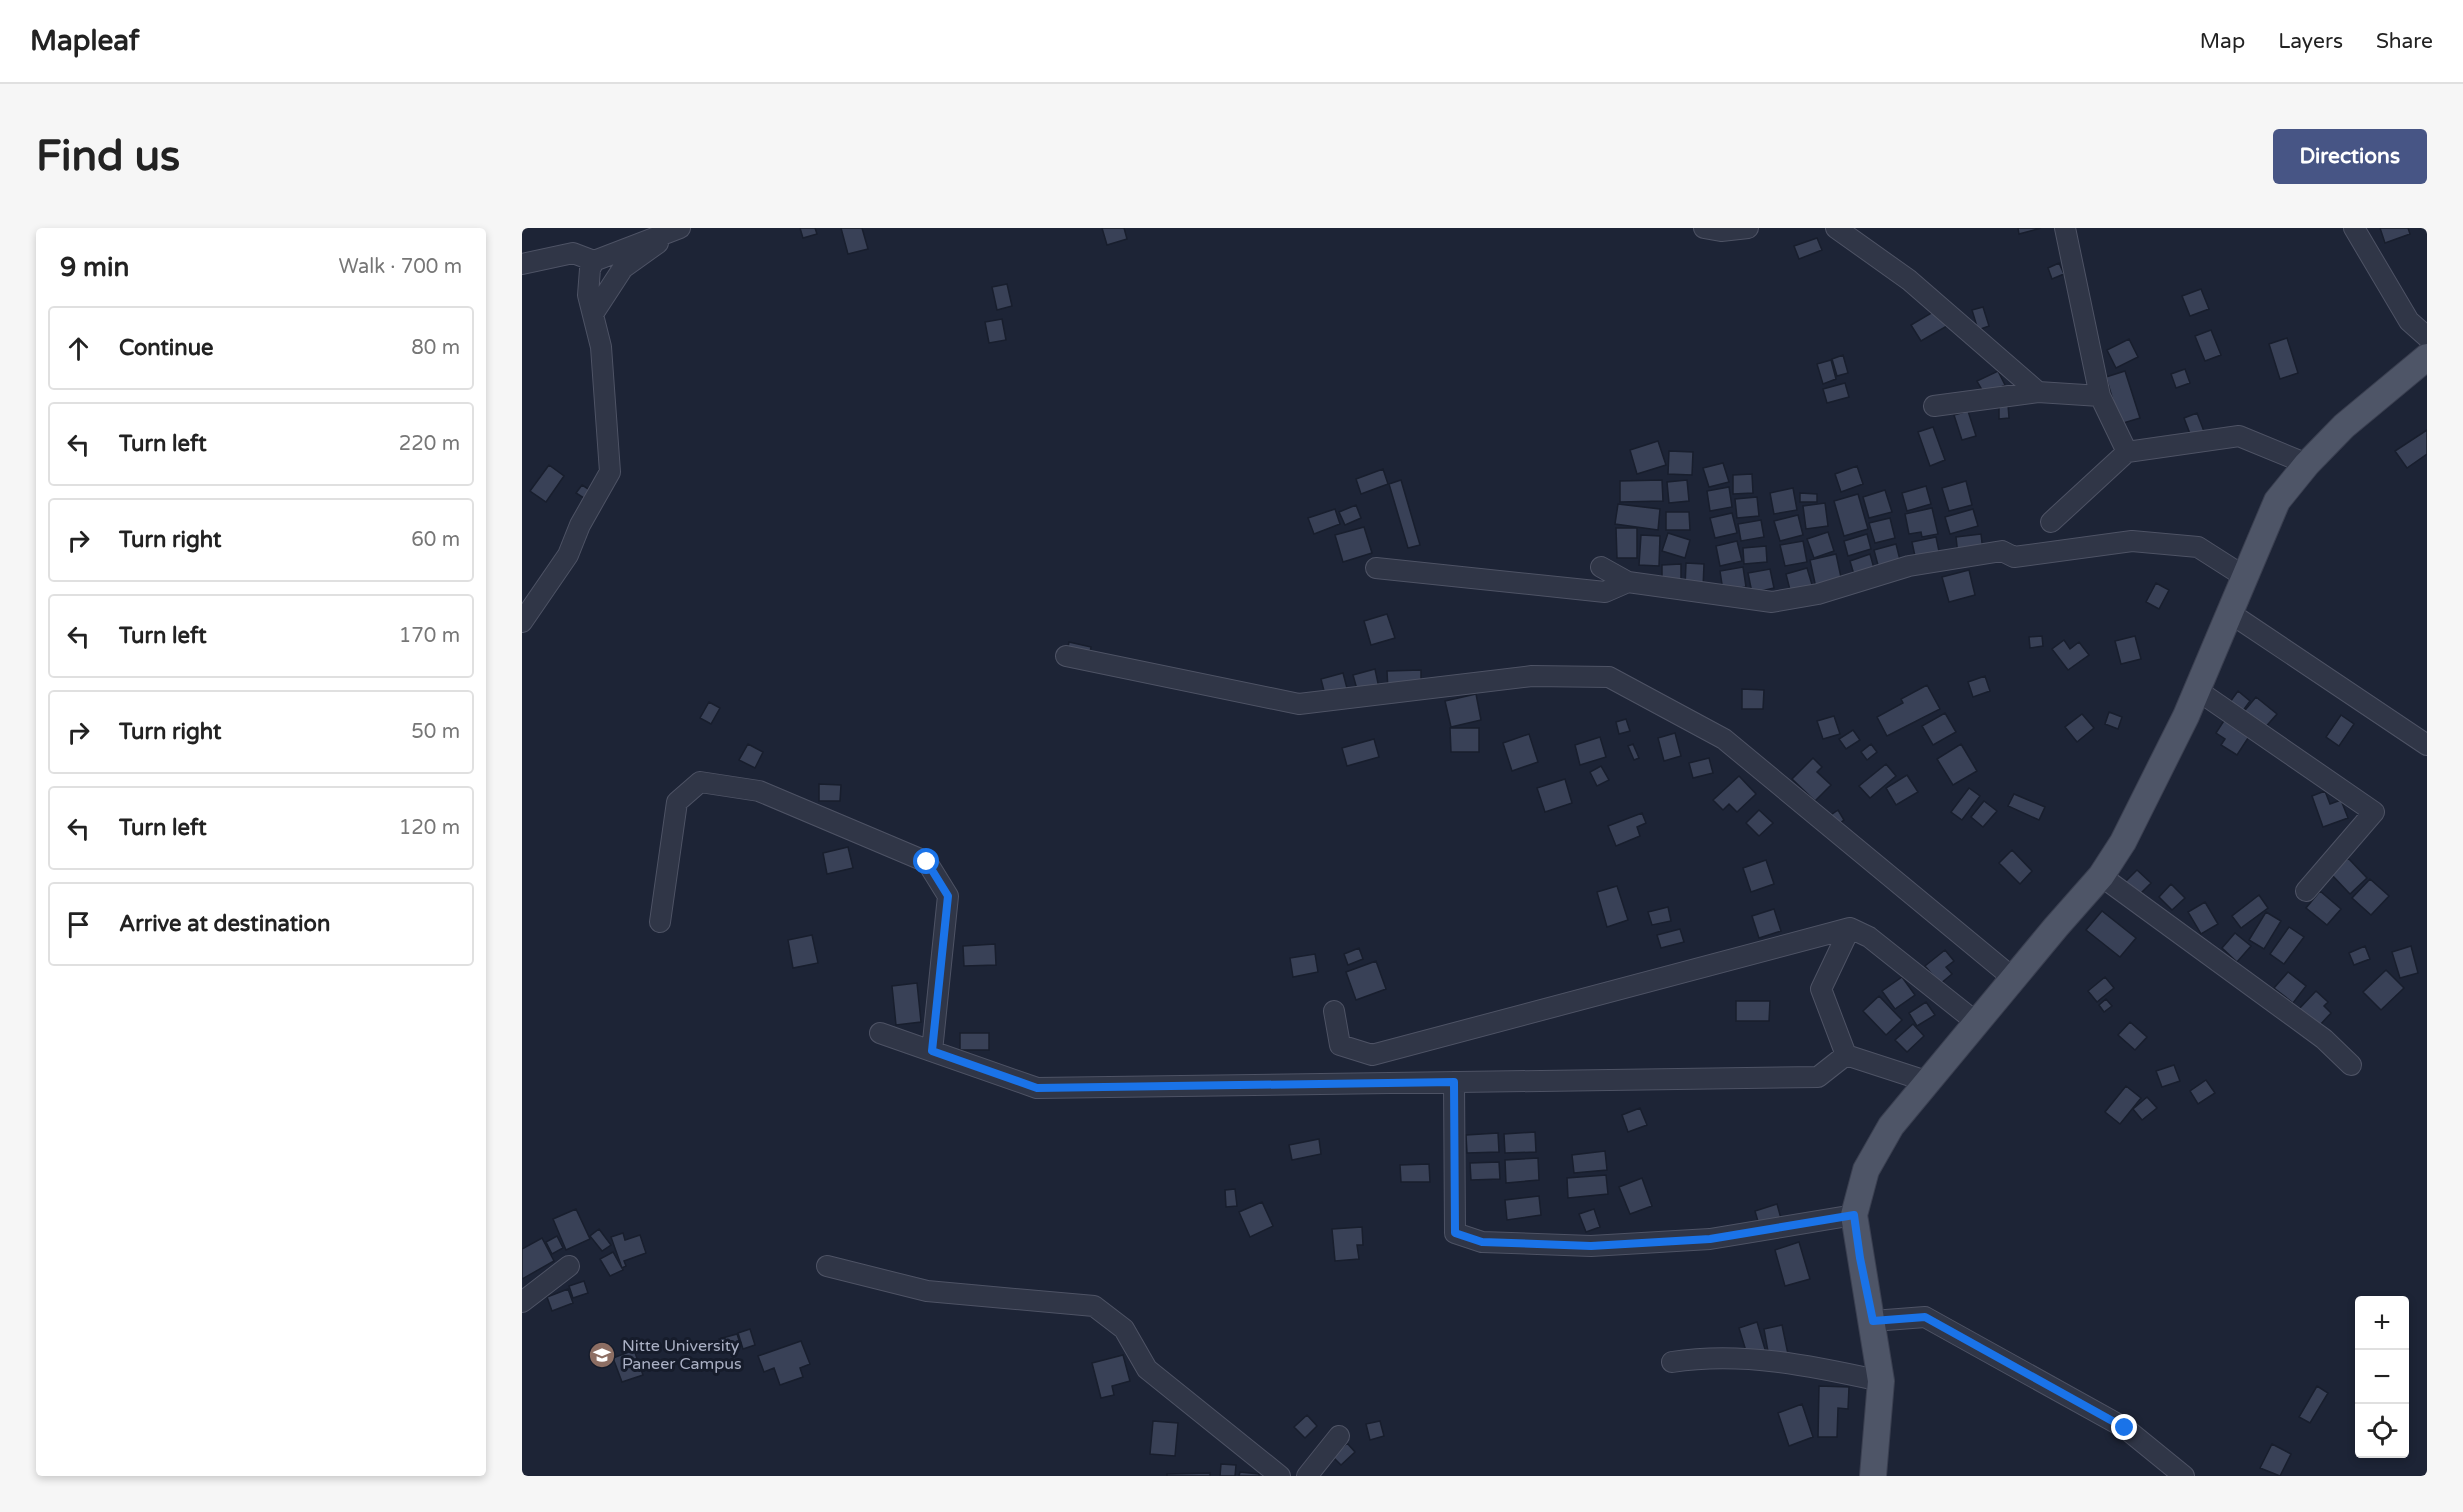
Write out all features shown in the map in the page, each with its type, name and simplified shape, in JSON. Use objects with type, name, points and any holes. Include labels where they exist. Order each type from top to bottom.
[{"type":"main road","points":[[1873,1476],[1881,1382],[1873,1321],[1854,1215],[1866,1170],[1891,1126],[1976,1022],[2101,876],[2123,842],[2197,690],[2277,501],[2307,464],[2344,426],[2427,357]]},
{"type":"street","points":[[1704,228],[1721,231],[1748,228]]},
{"type":"street","points":[[1836,228],[1910,280],[2038,392]]},
{"type":"street","points":[[2065,228],[2100,396],[2127,452]]},
{"type":"street","points":[[2354,228],[2409,321],[2427,337]]},
{"type":"street","points":[[522,264],[550,260],[573,253],[594,261],[676,230]]},
{"type":"street","points":[[593,314],[622,268],[676,230]]},
{"type":"street","points":[[522,622],[568,555],[580,525],[610,472],[601,347],[588,295],[590,269],[594,261]]},
{"type":"street","points":[[1934,406],[2038,392],[2100,396]]},
{"type":"street","points":[[2051,522],[2127,452],[2239,436],[2307,464]]},
{"type":"street","points":[[1601,567],[1628,582],[1772,602],[1818,594],[1909,566],[2002,551],[2014,557],[2132,541],[2198,547],[2245,577]]},
{"type":"street","points":[[1376,568],[1605,592],[1628,582]]},
{"type":"street","points":[[2230,613],[2427,745]]},
{"type":"street","points":[[1066,656],[1299,704],[1533,676],[1609,677],[1725,740],[2013,978]]},
{"type":"street","points":[[2197,690],[2373,812],[2306,891]]},
{"type":"street","points":[[660,922],[677,802],[700,782],[759,791],[927,862],[948,896],[932,1051]]},
{"type":"street","points":[[2101,876],[2324,1039],[2351,1065]]},
{"type":"street","points":[[1846,1055],[1821,988],[1850,928]]},
{"type":"street","points":[[1334,1011],[1340,1045],[1371,1055],[1850,928],[1869,937],[1976,1022]]},
{"type":"street","points":[[880,1033],[1037,1088],[1818,1077],[1846,1055]]},
{"type":"street","points":[[1846,1055],[1926,1082]]},
{"type":"street","points":[[1454,1082],[1455,1233],[1482,1242],[1591,1246],[1710,1239],[1854,1215]]},
{"type":"street","points":[[522,1302],[569,1266]]},
{"type":"street","points":[[827,1266],[927,1292],[1094,1306],[1124,1329],[1147,1369],[1280,1476]]},
{"type":"street","points":[[1873,1321],[1925,1317],[2125,1428],[2184,1476]]},
{"type":"street","points":[[1672,1362],[1706,1357],[1810,1365],[1881,1382]]},
{"type":"street","points":[[1307,1476],[1340,1436]]},
{"type":"building","points":[[800,228],[815,228],[817,234],[803,238]]},
{"type":"building","points":[[841,228],[862,228],[868,249],[848,254]]},
{"type":"building","points":[[1102,228],[1124,228],[1127,239],[1107,245]]},
{"type":"building","points":[[2018,228],[2041,228],[2019,234]]},
{"type":"building","points":[[2380,228],[2408,228],[2410,234],[2385,243]]},
{"type":"building","points":[[1817,238],[1822,250],[1799,259],[1794,246]]},
{"type":"building","points":[[2059,263],[2064,274],[2052,279],[2048,268]]},
{"type":"building","points":[[1007,284],[1012,306],[997,310],[992,287]]},
{"type":"building","points":[[2201,289],[2209,309],[2190,316],[2182,296]]},
{"type":"building","points":[[1983,307],[1989,326],[1978,330],[1972,310]]},
{"type":"building","points":[[1938,309],[1947,326],[1921,341],[1911,325]]},
{"type":"building","points":[[1002,319],[1006,340],[989,343],[985,322]]},
{"type":"building","points":[[2211,330],[2221,355],[2205,361],[2195,336]]},
{"type":"building","points":[[2287,338],[2298,373],[2280,379],[2269,344]]},
{"type":"building","points":[[2129,339],[2138,357],[2116,368],[2107,350]]},
{"type":"building","points":[[1843,355],[1848,373],[1837,376],[1832,359]]},
{"type":"building","points":[[1831,360],[1836,379],[1823,384],[1817,364]]},
{"type":"building","points":[[2185,369],[2190,383],[2176,388],[2171,374]]},
{"type":"building","points":[[1998,371],[2005,385],[1985,395],[1977,381]]},
{"type":"building","points":[[2125,371],[2140,418],[2120,424],[2106,377]]},
{"type":"building","points":[[1845,383],[1849,397],[1827,403],[1823,389]]},
{"type":"building","points":[[1999,405],[2008,405],[2009,418],[1999,419]]},
{"type":"building","points":[[1968,411],[1976,436],[1962,440],[1954,415]]},
{"type":"building","points":[[2197,413],[2205,434],[2192,439],[2184,418]]},
{"type":"building","points":[[1933,427],[1945,460],[1930,466],[1918,432]]},
{"type":"building","points":[[2427,430],[2427,454],[2407,468],[2395,451]]},
{"type":"building","points":[[1658,441],[1666,465],[1637,474],[1630,450]]},
{"type":"building","points":[[1669,451],[1693,452],[1692,475],[1668,474]]},
{"type":"building","points":[[1723,463],[1729,482],[1709,487],[1703,468]]},
{"type":"building","points":[[549,465],[564,476],[546,502],[530,491]]},
{"type":"building","points":[[1857,466],[1863,484],[1841,492],[1835,474]]},
{"type":"building","points":[[1383,469],[1388,484],[1361,494],[1356,479]]},
{"type":"building","points":[[1752,474],[1753,493],[1733,494],[1733,475]]},
{"type":"building","points":[[1401,480],[1420,545],[1408,548],[1389,484]]},
{"type":"building","points":[[1662,480],[1663,501],[1620,502],[1620,481]]},
{"type":"building","points":[[1687,480],[1689,501],[1669,503],[1667,482]]},
{"type":"building","points":[[1966,481],[1972,505],[1949,511],[1942,488]]},
{"type":"building","points":[[582,485],[593,492],[587,500],[576,493]]},
{"type":"building","points":[[1926,486],[1931,504],[1907,511],[1902,493]]},
{"type":"building","points":[[1729,487],[1732,507],[1710,511],[1707,491]]},
{"type":"building","points":[[1793,488],[1797,510],[1774,514],[1770,493]]},
{"type":"building","points":[[1885,490],[1892,512],[1869,518],[1863,497]]},
{"type":"building","points":[[1800,493],[1817,494],[1817,502],[1800,502]]},
{"type":"building","points":[[1858,494],[1868,529],[1844,536],[1834,501]]},
{"type":"building","points":[[1757,497],[1759,516],[1737,518],[1735,499]]},
{"type":"building","points":[[1825,503],[1828,526],[1806,529],[1803,506]]},
{"type":"building","points":[[1618,504],[1660,509],[1658,530],[1615,524]]},
{"type":"building","points":[[1356,505],[1361,518],[1345,525],[1339,512]]},
{"type":"building","points":[[1932,508],[1938,534],[1922,537],[1921,532],[1909,534],[1905,514]]},
{"type":"building","points":[[1335,509],[1340,524],[1314,534],[1308,518]]},
{"type":"building","points":[[1973,509],[1978,526],[1950,534],[1945,517]]},
{"type":"building","points":[[1666,512],[1689,512],[1690,530],[1666,530]]},
{"type":"building","points":[[1732,513],[1737,533],[1715,538],[1710,518]]},
{"type":"building","points":[[1798,515],[1803,535],[1780,541],[1774,521]]},
{"type":"building","points":[[1890,518],[1895,538],[1875,543],[1869,523]]},
{"type":"building","points":[[1761,520],[1764,537],[1741,541],[1738,524]]},
{"type":"building","points":[[1364,527],[1372,553],[1343,562],[1335,535]]},
{"type":"building","points":[[1616,528],[1637,528],[1637,558],[1617,558]]},
{"type":"building","points":[[1828,532],[1834,551],[1814,558],[1807,539]]},
{"type":"building","points":[[1668,533],[1690,540],[1685,558],[1662,551]]},
{"type":"building","points":[[1867,534],[1871,549],[1848,556],[1844,541]]},
{"type":"building","points":[[1981,534],[1983,552],[1958,555],[1956,537]]},
{"type":"building","points":[[1641,535],[1660,536],[1659,566],[1639,565]]},
{"type":"building","points":[[1936,537],[1940,556],[1916,561],[1912,542]]},
{"type":"building","points":[[1737,541],[1742,561],[1720,566],[1716,546]]},
{"type":"building","points":[[1803,541],[1807,562],[1785,566],[1780,545]]},
{"type":"building","points":[[1896,544],[1901,564],[1879,569],[1874,550]]},
{"type":"building","points":[[1766,546],[1767,562],[1744,564],[1743,548]]},
{"type":"building","points":[[1836,554],[1842,582],[1816,588],[1810,560]]},
{"type":"building","points":[[1870,554],[1875,572],[1855,578],[1850,561]]},
{"type":"building","points":[[1686,563],[1704,564],[1703,588],[1685,587]]},
{"type":"building","points":[[1681,564],[1681,582],[1662,583],[1662,565]]},
{"type":"building","points":[[1743,567],[1746,587],[1723,591],[1720,571]]},
{"type":"building","points":[[1807,568],[1813,588],[1791,594],[1786,574]]},
{"type":"building","points":[[1770,569],[1774,588],[1752,593],[1748,573]]},
{"type":"building","points":[[1969,570],[1975,595],[1949,602],[1942,577]]},
{"type":"building","points":[[2156,583],[2169,590],[2159,609],[2146,602]]},
{"type":"building","points":[[1387,614],[1395,638],[1371,645],[1364,621]]},
{"type":"building","points":[[2042,636],[2043,646],[2030,648],[2029,637]]},
{"type":"building","points":[[2135,636],[2141,659],[2121,664],[2115,641]]},
{"type":"building","points":[[2064,640],[2070,649],[2079,642],[2089,655],[2068,670],[2052,649]]},
{"type":"building","points":[[1069,642],[1091,647],[1087,668],[1065,663]]},
{"type":"building","points":[[1375,669],[1379,688],[1358,693],[1353,675]]},
{"type":"building","points":[[1421,670],[1421,690],[1388,690],[1387,671]]},
{"type":"building","points":[[1343,673],[1348,692],[1326,699],[1321,679]]},
{"type":"building","points":[[1985,676],[1990,691],[1973,697],[1968,682]]},
{"type":"building","points":[[1927,685],[1940,709],[1887,736],[1877,717],[1903,703],[1901,699]]},
{"type":"building","points":[[1742,689],[1764,690],[1763,709],[1742,709]]},
{"type":"building","points":[[2238,691],[2250,701],[2242,712],[2230,702]]},
{"type":"building","points":[[1476,694],[1481,720],[1451,727],[1445,701]]},
{"type":"building","points":[[2256,697],[2277,714],[2262,731],[2241,715]]},
{"type":"building","points":[[709,702],[720,708],[711,724],[700,718]]},
{"type":"building","points":[[2109,712],[2122,717],[2118,729],[2105,724]]},
{"type":"building","points":[[1945,713],[1956,732],[1933,745],[1922,726]]},
{"type":"building","points":[[2082,714],[2094,728],[2077,742],[2065,727]]},
{"type":"building","points":[[2341,715],[2354,724],[2339,746],[2326,737]]},
{"type":"building","points":[[1834,716],[1840,734],[1823,739],[1817,721]]},
{"type":"building","points":[[1626,719],[1630,731],[1619,734],[1616,722]]},
{"type":"building","points":[[2225,719],[2250,735],[2237,755],[2221,745],[2225,739],[2216,733]]},
{"type":"building","points":[[1450,728],[1479,728],[1479,752],[1451,752]]},
{"type":"building","points":[[1853,730],[1860,740],[1846,749],[1839,739]]},
{"type":"building","points":[[1675,733],[1681,756],[1664,761],[1658,738]]},
{"type":"building","points":[[1529,734],[1538,762],[1512,771],[1503,743]]},
{"type":"building","points":[[1600,737],[1606,757],[1580,765],[1575,745]]},
{"type":"building","points":[[1374,739],[1379,757],[1347,766],[1342,748]]},
{"type":"building","points":[[748,744],[763,752],[755,768],[739,760]]},
{"type":"building","points":[[1633,744],[1639,758],[1634,760],[1628,746]]},
{"type":"building","points":[[1871,744],[1877,752],[1867,760],[1861,752]]},
{"type":"building","points":[[1961,744],[1977,771],[1953,785],[1937,759]]},
{"type":"building","points":[[1709,758],[1713,773],[1693,778],[1689,763]]},
{"type":"building","points":[[1813,758],[1822,767],[1817,772],[1831,785],[1815,801],[1792,779]]},
{"type":"building","points":[[1886,764],[1896,776],[1870,798],[1859,786]]},
{"type":"building","points":[[1601,766],[1609,780],[1597,786],[1590,772]]},
{"type":"building","points":[[1907,775],[1918,792],[1896,805],[1886,788]]},
{"type":"building","points":[[1739,776],[1756,794],[1737,812],[1729,804],[1723,810],[1713,800]]},
{"type":"building","points":[[1565,779],[1572,803],[1545,812],[1537,788]]},
{"type":"building","points":[[819,784],[841,785],[840,801],[819,801]]},
{"type":"building","points":[[1969,788],[1980,796],[1962,820],[1951,812]]},
{"type":"building","points":[[2325,791],[2330,804],[2341,800],[2348,818],[2323,827],[2312,796]]},
{"type":"building","points":[[2014,794],[2045,807],[2039,820],[2008,806]]},
{"type":"building","points":[[1984,801],[1997,811],[1983,827],[1971,817]]},
{"type":"building","points":[[1759,810],[1773,823],[1759,836],[1746,823]]},
{"type":"building","points":[[1838,810],[1844,820],[1832,829],[1825,819]]},
{"type":"building","points":[[1642,813],[1646,823],[1637,827],[1640,836],[1616,846],[1608,826]]},
{"type":"building","points":[[848,847],[853,868],[827,874],[823,853]]},
{"type":"building","points":[[2012,850],[2032,871],[2020,884],[1999,863]]},
{"type":"building","points":[[2348,858],[2367,878],[2350,894],[2331,874]]},
{"type":"building","points":[[1766,860],[1774,884],[1751,892],[1743,868]]},
{"type":"building","points":[[2137,870],[2151,883],[2139,895],[2125,882]]},
{"type":"building","points":[[2370,879],[2389,896],[2371,915],[2352,898]]},
{"type":"building","points":[[2171,884],[2185,898],[2172,910],[2159,897]]},
{"type":"building","points":[[1617,886],[1628,920],[1607,927],[1597,892]]},
{"type":"building","points":[[2320,891],[2341,909],[2327,925],[2306,908]]},
{"type":"building","points":[[2259,895],[2268,908],[2241,928],[2232,916]]},
{"type":"building","points":[[2205,902],[2218,924],[2201,934],[2188,912]]},
{"type":"building","points":[[1668,907],[1671,921],[1652,925],[1648,912]]},
{"type":"building","points":[[1774,909],[1781,931],[1759,938],[1752,916]]},
{"type":"building","points":[[2102,911],[2136,938],[2120,957],[2086,930]]},
{"type":"building","points":[[2266,912],[2281,921],[2264,949],[2249,940]]},
{"type":"building","points":[[2289,927],[2304,937],[2284,964],[2270,954]]},
{"type":"building","points":[[1680,929],[1684,942],[1661,948],[1657,935]]},
{"type":"building","points":[[2235,933],[2251,946],[2237,962],[2222,948]]},
{"type":"building","points":[[812,935],[818,963],[793,968],[788,940]]},
{"type":"building","points":[[995,944],[996,965],[964,966],[963,946]]},
{"type":"building","points":[[2365,946],[2370,959],[2354,965],[2349,953]]},
{"type":"building","points":[[2411,946],[2418,973],[2400,978],[2392,952]]},
{"type":"building","points":[[1359,948],[1363,959],[1348,965],[1344,954]]},
{"type":"building","points":[[1945,950],[1954,961],[1946,967],[1952,974],[1940,984],[1925,966]]},
{"type":"building","points":[[1315,954],[1318,972],[1293,977],[1290,958]]},
{"type":"building","points":[[1376,961],[1386,989],[1356,1000],[1346,972]]},
{"type":"building","points":[[2386,970],[2404,988],[2381,1010],[2363,992]]},
{"type":"building","points":[[2288,972],[2306,986],[2293,1003],[2274,988]]},
{"type":"building","points":[[1902,977],[1915,995],[1895,1009],[1882,991]]},
{"type":"building","points":[[2105,977],[2114,988],[2097,1002],[2088,991]]},
{"type":"building","points":[[917,983],[921,1022],[896,1025],[892,986]]},
{"type":"building","points":[[2316,991],[2328,1002],[2324,1006],[2331,1013],[2319,1026],[2299,1009]]},
{"type":"building","points":[[1879,996],[1902,1020],[1886,1035],[1863,1011]]},
{"type":"building","points":[[2106,999],[2112,1006],[2104,1012],[2099,1005]]},
{"type":"building","points":[[1736,1001],[1770,1001],[1769,1021],[1736,1021]]},
{"type":"building","points":[[1926,1002],[1935,1015],[1917,1026],[1909,1013]]},
{"type":"building","points":[[2130,1022],[2147,1037],[2135,1050],[2118,1035]]},
{"type":"building","points":[[1913,1024],[1924,1036],[1907,1052],[1895,1040]]},
{"type":"building","points":[[960,1033],[989,1033],[989,1050],[960,1050]]},
{"type":"building","points":[[2174,1065],[2180,1081],[2162,1087],[2156,1071]]},
{"type":"building","points":[[2206,1080],[2215,1093],[2198,1104],[2190,1091]]},
{"type":"building","points":[[2126,1086],[2141,1098],[2120,1124],[2105,1112]]},
{"type":"building","points":[[2147,1097],[2157,1108],[2142,1120],[2133,1109]]},
{"type":"building","points":[[1640,1108],[1647,1125],[1628,1132],[1622,1115]]},
{"type":"building","points":[[1535,1132],[1536,1152],[1505,1153],[1504,1134]]},
{"type":"building","points":[[1498,1133],[1499,1152],[1467,1153],[1466,1135]]},
{"type":"building","points":[[1319,1139],[1321,1154],[1292,1160],[1289,1145]]},
{"type":"building","points":[[1605,1151],[1607,1170],[1574,1173],[1572,1155]]},
{"type":"building","points":[[1538,1158],[1539,1180],[1506,1183],[1505,1160]]},
{"type":"building","points":[[1499,1162],[1500,1179],[1471,1180],[1470,1163]]},
{"type":"building","points":[[1429,1164],[1430,1182],[1401,1182],[1400,1165]]},
{"type":"building","points":[[1606,1175],[1608,1194],[1568,1198],[1567,1178]]},
{"type":"building","points":[[1642,1178],[1652,1206],[1630,1214],[1619,1187]]},
{"type":"building","points":[[1235,1189],[1237,1206],[1226,1207],[1225,1190]]},
{"type":"building","points":[[1539,1196],[1541,1215],[1507,1220],[1505,1200]]},
{"type":"building","points":[[1262,1202],[1273,1226],[1250,1237],[1239,1212]]},
{"type":"building","points":[[1777,1204],[1783,1226],[1761,1232],[1755,1211]]},
{"type":"building","points":[[576,1209],[590,1239],[566,1250],[553,1219]]},
{"type":"building","points":[[1594,1209],[1600,1227],[1586,1232],[1579,1214]]},
{"type":"building","points":[[1362,1227],[1363,1245],[1357,1245],[1359,1259],[1335,1261],[1332,1229]]},
{"type":"building","points":[[599,1229],[611,1245],[602,1251],[590,1236]]},
{"type":"building","points":[[623,1233],[625,1240],[640,1235],[646,1253],[624,1261],[626,1266],[622,1268],[611,1237]]},
{"type":"building","points":[[557,1236],[563,1248],[552,1254],[546,1242]]},
{"type":"building","points":[[542,1238],[554,1261],[522,1279],[522,1249]]},
{"type":"building","points":[[1799,1242],[1810,1279],[1785,1286],[1775,1250]]},
{"type":"building","points":[[613,1252],[623,1270],[610,1276],[600,1259]]},
{"type":"building","points":[[584,1281],[588,1293],[573,1298],[569,1286]]},
{"type":"building","points":[[568,1289],[573,1303],[552,1311],[547,1297]]},
{"type":"building","points":[[1757,1322],[1767,1356],[1749,1361],[1739,1328]]},
{"type":"building","points":[[1782,1325],[1789,1359],[1770,1363],[1764,1329]]},
{"type":"building","points":[[750,1329],[755,1345],[743,1349],[738,1333]]},
{"type":"building","points":[[737,1334],[740,1343],[722,1348],[719,1339]]},
{"type":"building","points":[[801,1341],[810,1364],[800,1368],[803,1377],[780,1385],[774,1368],[764,1372],[758,1356]]},
{"type":"building","points":[[634,1350],[643,1375],[622,1382],[613,1358]]},
{"type":"building","points":[[1123,1355],[1130,1381],[1112,1386],[1114,1395],[1101,1398],[1092,1363]]},
{"type":"building","points":[[1819,1386],[1849,1387],[1848,1409],[1838,1408],[1837,1437],[1818,1437]]},
{"type":"building","points":[[2317,1386],[2328,1393],[2310,1423],[2299,1417]]},
{"type":"building","points":[[1802,1404],[1813,1437],[1789,1446],[1778,1413]]},
{"type":"building","points":[[1307,1415],[1317,1426],[1305,1438],[1294,1427]]},
{"type":"building","points":[[1153,1421],[1178,1423],[1175,1456],[1150,1454]]},
{"type":"building","points":[[1380,1421],[1384,1436],[1370,1440],[1366,1424]]},
{"type":"building","points":[[1347,1443],[1355,1452],[1341,1465],[1333,1457]]},
{"type":"building","points":[[2272,1444],[2291,1454],[2280,1476],[2260,1468]]},
{"type":"building","points":[[1221,1464],[1236,1465],[1235,1476],[1220,1476]]},
{"type":"building","points":[[1240,1472],[1259,1474],[1259,1476],[1239,1476]]},
{"type":"building","points":[[1210,1473],[1210,1476],[1167,1476],[1167,1474]]},
{"type":"place","name":"Nitte University Paneer Campus","points":[[602,1355]]},
{"type":"route","points":[[927,862],[948,896],[932,1051],[1037,1088],[1454,1082],[1455,1233],[1482,1242],[1591,1246],[1710,1239],[1854,1215],[1873,1321],[1925,1317],[2125,1428]]}]
